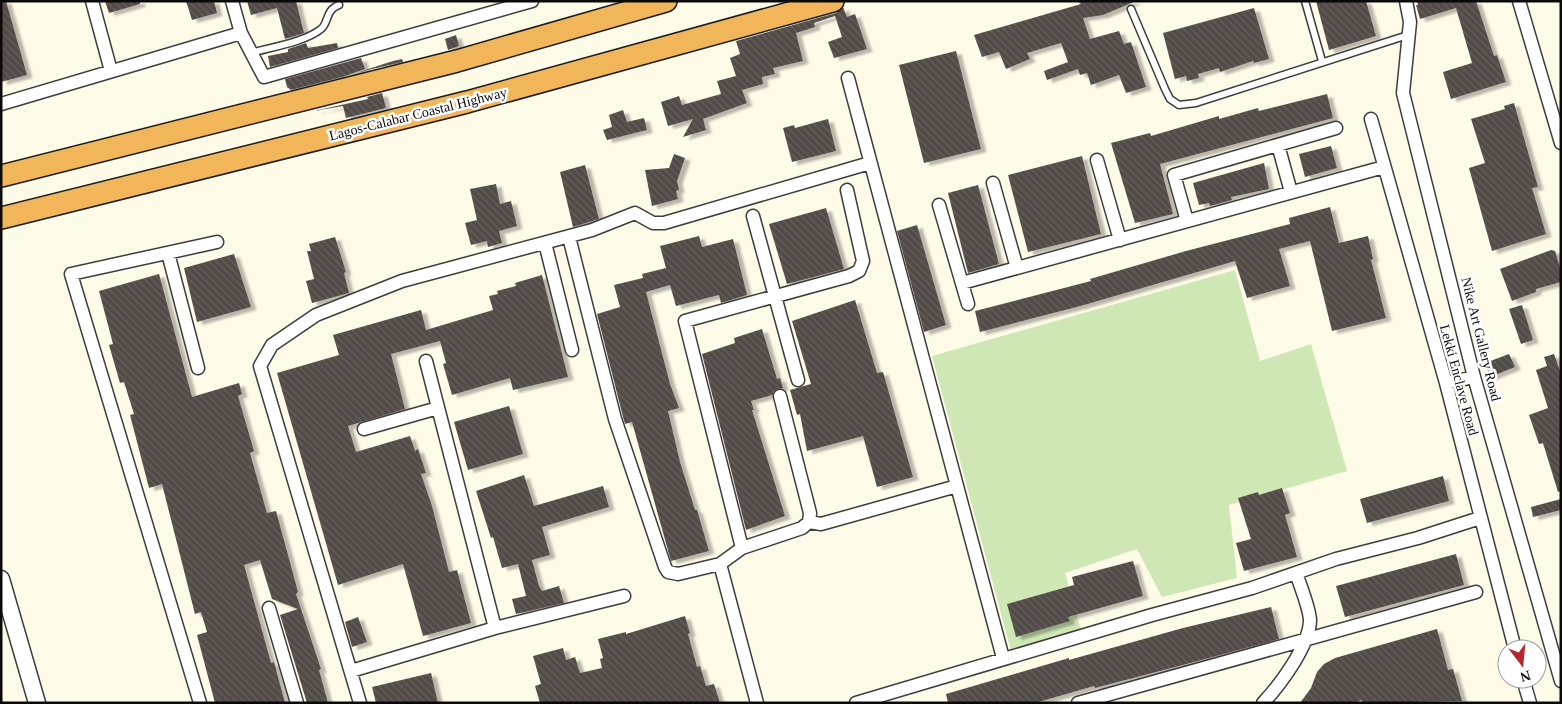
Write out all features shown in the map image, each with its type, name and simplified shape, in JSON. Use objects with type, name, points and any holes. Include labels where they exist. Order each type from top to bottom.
[{"type":"highway","points":[[1,176],[457,61],[666,1]]},
{"type":"highway","name":"Lagos-Calabar Coastal Highway","points":[[1,218],[467,102],[833,1]]},
{"type":"street","points":[[92,1],[111,71]]},
{"type":"street","points":[[232,1],[240,33],[264,77],[532,1]]},
{"type":"street","name":"Nike Art Gallery Road","points":[[1406,1],[1410,19],[1403,93],[1474,377],[1561,681]]},
{"type":"street","points":[[1519,1],[1561,143]]},
{"type":"street","points":[[1,104],[240,33]]},
{"type":"street","points":[[848,78],[1003,658]]},
{"type":"street","name":"Lekki Enclave Road","points":[[1371,119],[1446,383],[1512,639]]},
{"type":"street","points":[[1187,221],[1174,175],[1336,128]]},
{"type":"street","points":[[1278,145],[1291,192]]},
{"type":"street","points":[[1097,160],[1120,240]]},
{"type":"street","points":[[360,703],[260,366],[272,345],[316,315],[402,281],[569,237],[635,213],[653,222],[664,223],[870,163]]},
{"type":"street","points":[[962,283],[1384,166]]},
{"type":"street","points":[[993,183],[1017,268]]},
{"type":"street","points":[[742,548],[685,322],[849,276],[859,271],[863,266],[847,190]]},
{"type":"street","points":[[939,206],[968,304]]},
{"type":"street","points":[[753,216],[798,380]]},
{"type":"street","points":[[569,237],[615,419],[668,572],[678,574],[720,564],[742,548],[802,528],[809,522],[810,513],[780,396]]},
{"type":"street","points":[[200,703],[71,274],[217,242]]},
{"type":"street","points":[[545,243],[572,350]]},
{"type":"street","points":[[168,253],[198,368]]},
{"type":"street","points":[[426,361],[495,628]]},
{"type":"street","points":[[1446,383],[1474,377]]},
{"type":"street","points":[[364,429],[438,408]]},
{"type":"street","points":[[809,522],[821,524],[957,486]]},
{"type":"street","points":[[856,703],[1152,614],[1252,588],[1336,559],[1418,538],[1480,518]]},
{"type":"street","points":[[720,564],[757,703]]},
{"type":"street","points":[[1263,703],[1279,687],[1304,641],[1310,620],[1296,572]]},
{"type":"street","points":[[1,579],[38,703]]},
{"type":"street","points":[[1078,703],[1476,592]]},
{"type":"street","points":[[351,671],[495,628],[624,596]]},
{"type":"street","points":[[269,608],[297,703]]},
{"type":"street","points":[[1526,689],[1530,703]]},
{"type":"lane","points":[[1305,1],[1322,61]]},
{"type":"lane","points":[[251,53],[311,36],[323,28],[331,10],[339,5]]},
{"type":"lane","points":[[1131,9],[1165,89],[1170,99],[1179,105],[1196,103],[1322,61],[1408,35]]},
{"type":"green space","points":[[1235,270],[1260,361],[1311,344],[1347,471],[1229,505],[1237,578],[1162,597],[1137,549],[1065,573],[1081,630],[1012,655],[932,356]]},
{"type":"building","points":[[1,1],[6,1],[27,75],[1,82]]},
{"type":"building","points":[[105,1],[140,1],[140,4],[109,13]]},
{"type":"building","points":[[186,1],[214,1],[217,13],[192,20]]},
{"type":"building","points":[[247,1],[296,1],[304,33],[285,39],[277,8],[251,15]]},
{"type":"building","points":[[1077,1],[1136,1],[1103,15],[1083,18],[1090,39],[1119,31],[1124,44],[1131,42],[1146,87],[1126,93],[1119,75],[1091,85],[1087,73],[1080,75],[1078,69],[1047,80],[1044,71],[1068,62],[1061,43],[1027,53],[1030,59],[1006,69],[999,52],[982,57],[974,35],[1081,4]]},
{"type":"building","points":[[1316,1],[1366,1],[1376,36],[1329,50]]},
{"type":"building","points":[[1417,1],[1476,1],[1494,56],[1497,55],[1506,82],[1451,99],[1443,72],[1472,63],[1456,8],[1420,19],[1416,5],[1418,5]]},
{"type":"building","points":[[843,7],[847,17],[855,14],[867,49],[834,58],[828,42],[842,37],[835,16],[814,23],[815,27],[796,33],[803,61],[773,68],[775,74],[762,77],[763,84],[742,90],[747,103],[703,119],[706,130],[683,137],[693,119],[668,126],[661,102],[679,96],[682,105],[721,94],[717,81],[736,76],[730,58],[740,54],[736,41],[836,13]]},
{"type":"building","points":[[1254,8],[1269,59],[1254,63],[1253,61],[1220,72],[1219,68],[1198,74],[1199,78],[1187,81],[1186,76],[1175,79],[1163,33]]},
{"type":"building","points":[[456,35],[459,46],[448,50],[445,39]]},
{"type":"building","points":[[306,43],[308,48],[337,43],[338,48],[270,67],[268,56],[288,52],[288,49]]},
{"type":"building","points":[[956,51],[981,149],[924,163],[899,65]]},
{"type":"building","points":[[361,58],[365,69],[291,90],[287,87],[285,79]]},
{"type":"building","points":[[402,59],[403,62],[359,72],[393,61]]},
{"type":"building","points":[[382,93],[386,108],[346,118],[343,106],[314,111],[368,99],[367,97]]},
{"type":"building","points":[[1327,94],[1333,118],[1160,164],[1173,214],[1135,223],[1111,143],[1150,133],[1151,136],[1219,116],[1219,119],[1258,108],[1259,111]]},
{"type":"building","points":[[1514,103],[1538,187],[1532,188],[1546,234],[1492,251],[1469,168],[1485,163],[1471,119],[1505,109],[1504,106]]},
{"type":"building","points":[[623,110],[627,122],[644,118],[647,130],[607,140],[603,130],[612,127],[609,115]]},
{"type":"building","points":[[828,119],[836,151],[792,162],[783,128],[794,125],[795,128]]},
{"type":"building","points":[[1331,146],[1337,168],[1305,177],[1299,154]]},
{"type":"building","points":[[674,154],[685,158],[677,181],[679,190],[676,191],[678,199],[652,206],[645,170],[669,168]]},
{"type":"building","points":[[1082,156],[1101,234],[1028,252],[1008,175]]},
{"type":"building","points":[[1264,163],[1269,189],[1231,197],[1232,200],[1210,206],[1209,203],[1199,205],[1193,183]]},
{"type":"building","points":[[585,165],[599,219],[573,227],[560,172]]},
{"type":"building","points":[[496,184],[500,204],[511,201],[517,226],[499,231],[502,243],[488,247],[487,241],[471,245],[465,223],[477,220],[470,189]]},
{"type":"building","points":[[978,185],[999,264],[968,273],[948,193]]},
{"type":"building","points":[[1330,207],[1339,243],[1368,236],[1373,259],[1371,260],[1386,318],[1332,331],[1310,241],[1279,249],[1290,286],[1247,298],[1235,261],[1084,305],[980,332],[975,311],[1091,281],[1090,279],[1186,251],[1290,224],[1289,218]]},
{"type":"building","points":[[826,208],[844,269],[787,284],[769,224]]},
{"type":"building","points":[[917,225],[946,325],[924,332],[897,231]]},
{"type":"building","points":[[699,236],[702,247],[733,239],[747,295],[721,303],[719,295],[676,306],[670,285],[646,292],[670,384],[679,408],[668,411],[680,462],[709,551],[671,561],[632,422],[625,424],[597,314],[620,307],[614,285],[643,278],[642,274],[666,268],[660,246]]},
{"type":"building","points":[[335,237],[346,272],[344,273],[349,293],[312,303],[306,281],[314,279],[307,251],[311,251],[309,244]]},
{"type":"building","points":[[1551,250],[1555,251],[1561,271],[1561,282],[1536,289],[1536,292],[1512,301],[1500,269]]},
{"type":"building","points":[[234,254],[251,307],[197,322],[184,268]]},
{"type":"building","points":[[159,274],[192,397],[239,383],[242,394],[238,396],[254,451],[250,453],[255,471],[267,513],[276,511],[298,592],[296,594],[321,669],[319,670],[328,703],[307,703],[280,615],[298,609],[272,599],[260,560],[244,565],[271,663],[274,662],[285,703],[215,703],[197,635],[207,632],[201,612],[195,614],[162,484],[149,488],[130,415],[134,414],[124,382],[120,383],[109,345],[113,344],[99,291]]},
{"type":"building","points":[[542,275],[568,377],[513,390],[510,378],[452,395],[443,364],[446,363],[440,341],[391,354],[405,409],[348,426],[356,452],[410,436],[415,451],[418,449],[426,473],[421,474],[432,506],[449,572],[457,570],[471,623],[423,636],[403,564],[338,585],[277,373],[339,355],[333,335],[421,310],[426,330],[493,310],[489,296],[498,294],[497,291],[516,286],[515,283]]},
{"type":"building","points":[[855,300],[877,373],[883,372],[913,477],[877,487],[863,436],[807,451],[800,414],[797,415],[790,390],[811,384],[792,321]]},
{"type":"building","points":[[1522,305],[1533,340],[1521,344],[1509,309]]},
{"type":"building","points":[[762,329],[777,379],[780,378],[783,388],[775,390],[772,395],[751,401],[754,410],[752,410],[785,516],[746,530],[702,354],[735,343],[734,338]]},
{"type":"building","points":[[1509,354],[1515,367],[1490,377],[1485,363]]},
{"type":"building","points":[[1554,354],[1561,374],[1561,491],[1558,492],[1543,443],[1539,444],[1529,415],[1548,408],[1536,370],[1547,366],[1544,357]]},
{"type":"building","points":[[509,406],[523,454],[468,470],[454,422]]},
{"type":"building","points":[[524,475],[534,506],[603,486],[609,507],[542,527],[550,555],[532,560],[539,586],[542,591],[559,586],[564,603],[516,614],[512,599],[526,596],[518,564],[502,568],[476,491]]},
{"type":"building","points":[[1443,476],[1449,501],[1367,523],[1360,499]]},
{"type":"building","points":[[1282,488],[1290,513],[1285,515],[1297,557],[1244,571],[1236,543],[1251,539],[1238,498],[1258,492],[1259,495]]},
{"type":"building","points":[[1561,499],[1561,510],[1533,517],[1531,507]]},
{"type":"building","points":[[1456,554],[1464,585],[1345,617],[1336,586]]},
{"type":"building","points":[[1133,561],[1143,596],[1068,617],[1070,621],[1016,637],[1007,604],[1074,585],[1072,577]]},
{"type":"building","points":[[1271,607],[1279,639],[1035,703],[948,703],[946,694],[1069,658],[1069,660],[1183,628]]},
{"type":"building","points":[[685,616],[697,667],[700,666],[706,686],[714,684],[720,703],[540,703],[535,686],[541,684],[533,656],[563,648],[566,660],[575,657],[580,673],[602,668],[600,659],[603,658],[598,639],[626,632],[626,634]]},
{"type":"building","points":[[358,617],[367,642],[352,647],[345,622]]},
{"type":"building","points":[[1437,629],[1448,670],[1453,669],[1462,701],[1363,703],[1362,700],[1353,703],[1300,703],[1311,688],[1317,672],[1324,664],[1335,658]]},
{"type":"building","points":[[431,673],[438,703],[376,703],[372,687]]}]
